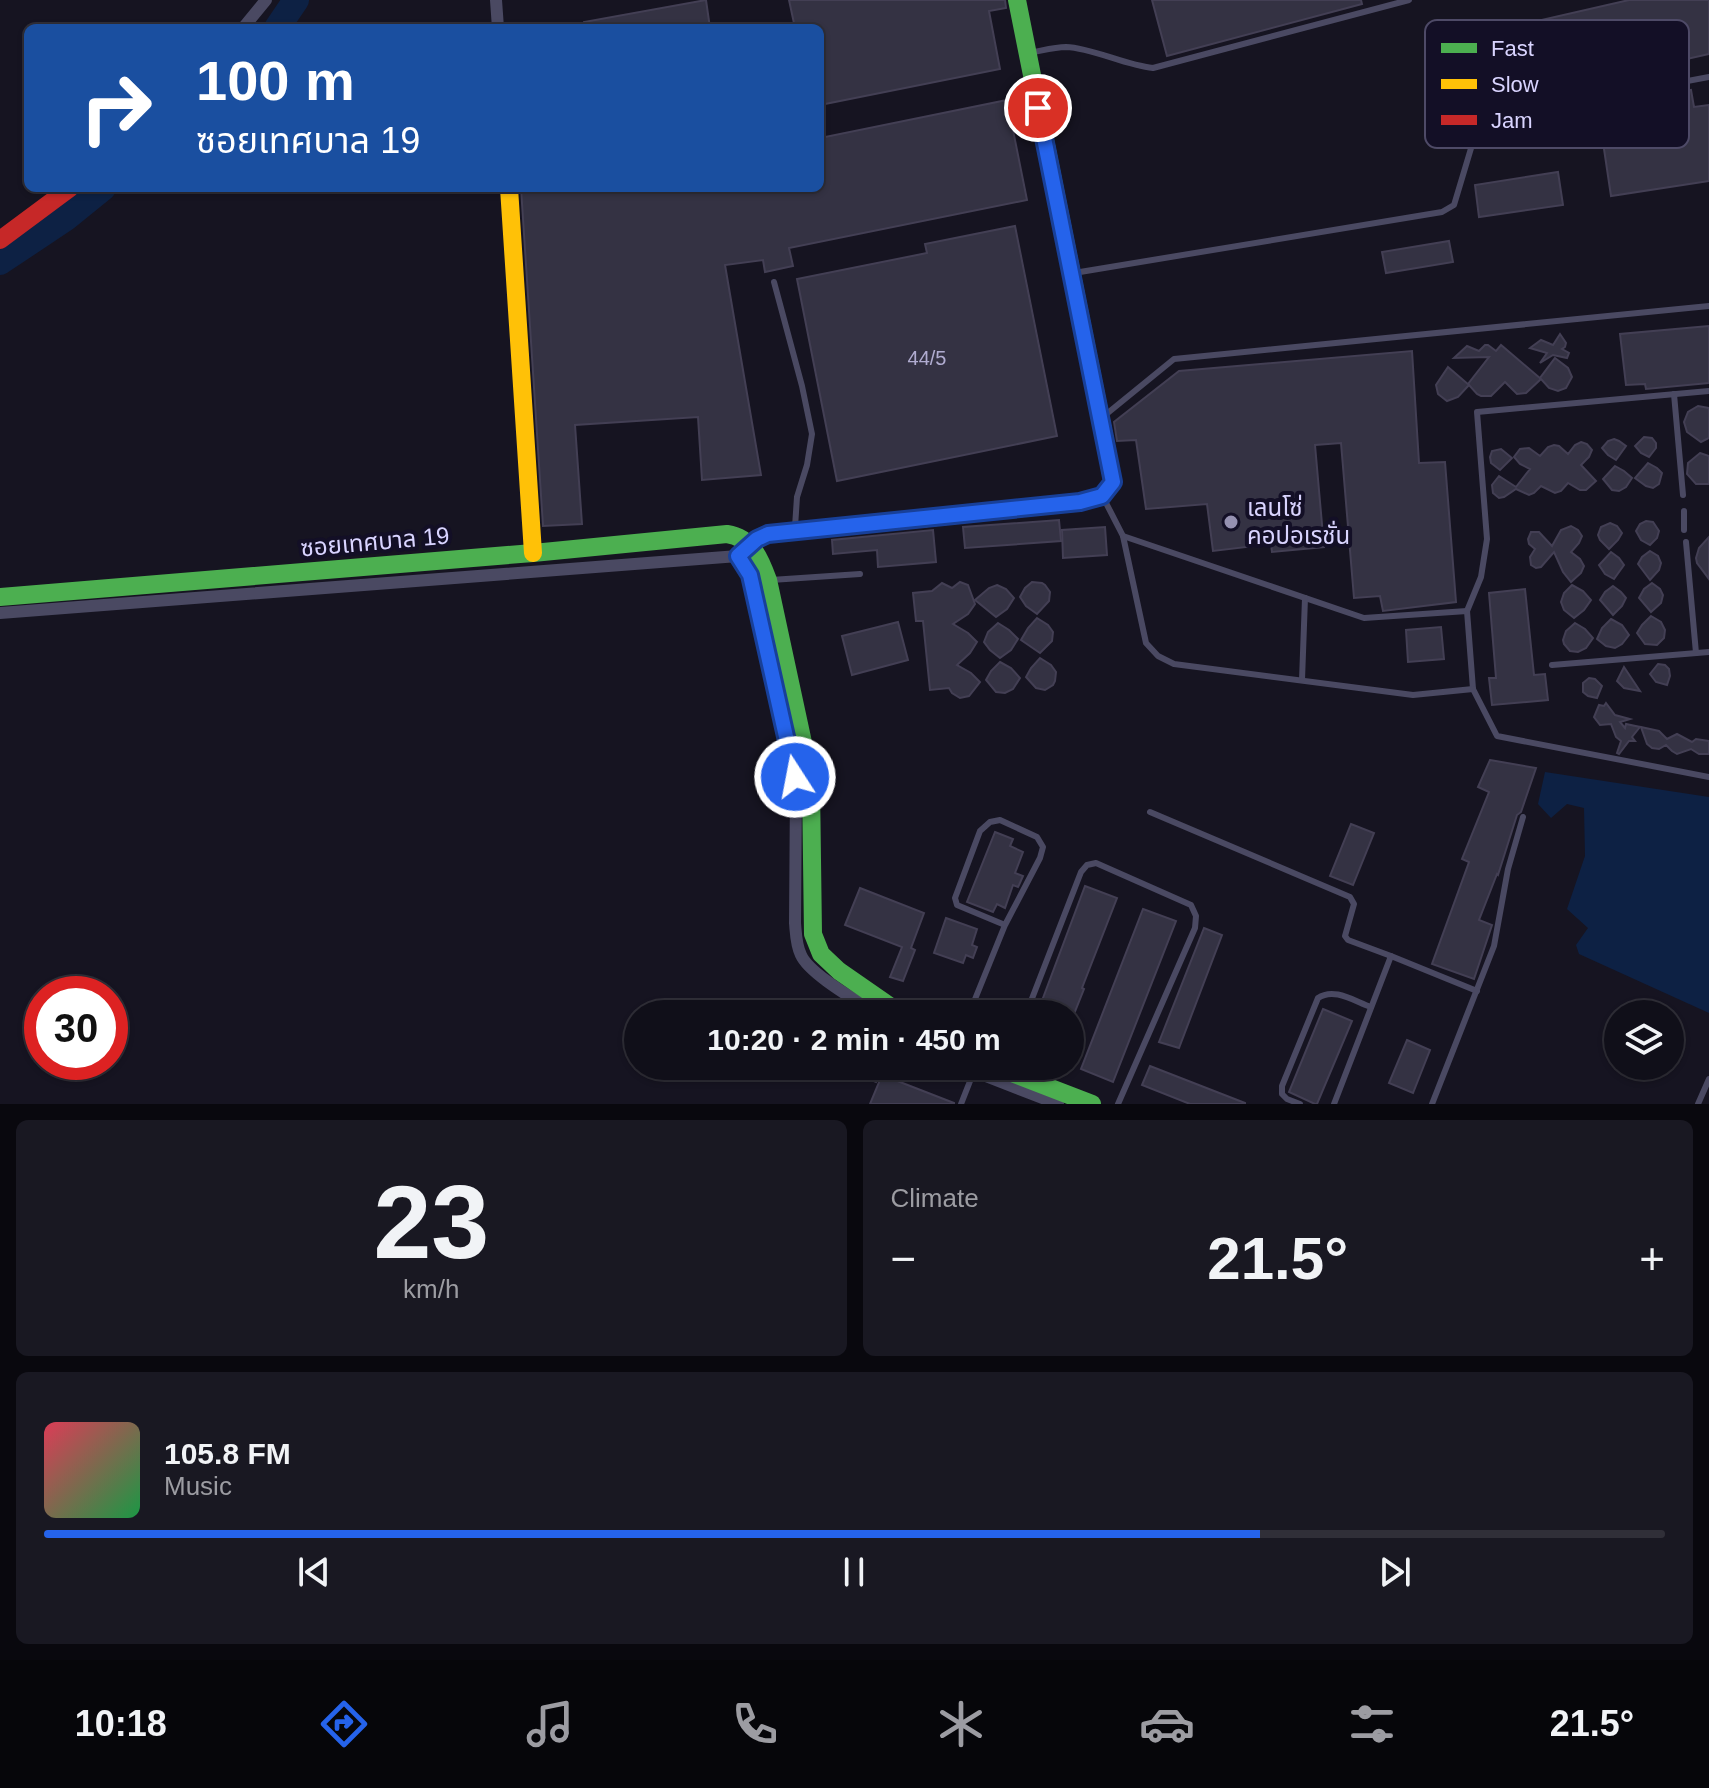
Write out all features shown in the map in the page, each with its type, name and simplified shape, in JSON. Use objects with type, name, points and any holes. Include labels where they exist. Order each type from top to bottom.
[{"type":"street","points":[[246,24],[266,0]]},
{"type":"street","points":[[496,0],[498,24]]},
{"type":"street","points":[[1017,0],[1113,482],[1102,496]]},
{"type":"street","points":[[0,240],[65,192]]},
{"type":"street","points":[[509,192],[533,553]]},
{"type":"street","name":"ซอยเทศบาล 19","points":[[0,613],[744,550],[768,534],[1080,502],[1102,496]]},
{"type":"street","name":"ซอยเทศบาล 19","points":[[0,597],[727,534],[743,538],[744,550]]},
{"type":"street","points":[[744,550],[761,561],[760,582],[803,780],[813,934],[821,954],[870,1000]]},
{"type":"street","points":[[998,1080],[1058,1104]]},
{"type":"street","points":[[1017,1080],[1035,1094],[1092,1104]]},
{"type":"lane","points":[[1028,53],[1077,48],[1153,68],[1409,0]]},
{"type":"lane","points":[[1689,81],[1709,77]]},
{"type":"lane","points":[[1071,273],[1442,212],[1454,205],[1471,148]]},
{"type":"lane","points":[[774,282],[812,434],[797,497],[795,531]]},
{"type":"lane","points":[[1101,419],[1174,359],[1709,306]]},
{"type":"lane","points":[[1709,391],[1477,412],[1487,539],[1481,577],[1467,611],[1473,689],[1497,736],[1709,777]]},
{"type":"lane","points":[[1674,394],[1683,495]]},
{"type":"lane","points":[[1102,496],[1123,536],[1146,643],[1158,656],[1174,664],[1413,695],[1473,689]]},
{"type":"lane","points":[[1684,511],[1684,530]]},
{"type":"lane","points":[[1123,536],[1364,618],[1467,611]]},
{"type":"lane","points":[[1686,542],[1696,653]]},
{"type":"lane","points":[[760,582],[860,574]]},
{"type":"lane","points":[[1302,680],[1305,598]]},
{"type":"lane","points":[[1552,665],[1709,652]]},
{"type":"lane","points":[[1150,812],[1350,897],[1354,904],[1345,936],[1348,940],[1477,991]]},
{"type":"lane","points":[[1432,1104],[1494,946],[1508,869],[1523,817]]},
{"type":"lane","points":[[975,1000],[1005,925],[1043,847],[1037,837],[1000,820],[990,822],[980,831],[955,898],[957,905],[963,909],[1005,925]]},
{"type":"lane","points":[[1031,1000],[1081,872],[1087,865],[1096,863],[1191,905],[1196,916],[1195,928],[1118,1104]]},
{"type":"lane","points":[[1334,1104],[1391,956]]},
{"type":"lane","points":[[1300,1104],[1282,1094],[1282,1086],[1318,998],[1334,992],[1371,1007]]},
{"type":"lane","points":[[1698,1104],[1709,1079]]},
{"type":"lane","points":[[961,1104],[970,1080]]},
{"type":"water","points":[[1545,772],[1709,797],[1709,1013],[1579,954],[1576,945],[1588,928],[1567,909],[1585,856],[1584,808],[1567,804],[1551,818],[1538,804]]},
{"type":"building","points":[[706,0],[709,24],[584,24]]},
{"type":"building","points":[[789,0],[1005,0],[1006,8],[989,11],[1000,69],[824,104],[824,24],[794,24]]},
{"type":"building","points":[[1152,0],[1361,0],[1362,4],[1167,56]]},
{"type":"building","points":[[1629,0],[1709,0],[1709,54],[1689,59],[1689,20],[1542,20]]},
{"type":"building","points":[[1689,90],[1694,107],[1709,105],[1709,181],[1611,196],[1604,148],[1689,148]]},
{"type":"building","points":[[1007,100],[1027,200],[789,248],[793,266],[765,272],[763,260],[725,265],[761,475],[702,480],[698,417],[575,425],[582,524],[543,526],[521,192],[824,192],[824,137]]},
{"type":"building","points":[[1558,172],[1563,205],[1479,217],[1475,185]]},
{"type":"building","points":[[1015,226],[1057,436],[837,481],[797,279],[927,253],[925,244]]},
{"type":"building","points":[[1449,241],[1453,262],[1386,273],[1382,252]]},
{"type":"building","points":[[1709,326],[1709,383],[1646,389],[1645,384],[1626,385],[1620,334]]},
{"type":"building","points":[[1560,334],[1566,343],[1562,349],[1569,353],[1567,358],[1553,355],[1540,363],[1547,353],[1530,348],[1541,340],[1553,345]]},
{"type":"building","points":[[1485,345],[1496,351],[1501,345],[1541,379],[1526,393],[1517,394],[1505,382],[1491,396],[1477,394],[1468,384],[1489,357],[1454,358],[1467,346],[1479,351]]},
{"type":"building","points":[[1412,351],[1419,463],[1445,462],[1456,602],[1383,611],[1380,596],[1354,598],[1341,443],[1315,445],[1324,547],[1272,552],[1271,544],[1213,551],[1207,504],[1146,509],[1136,440],[1117,441],[1114,422],[1179,371]]},
{"type":"building","points":[[1555,358],[1568,368],[1572,377],[1566,388],[1558,391],[1549,388],[1540,378]]},
{"type":"building","points":[[1448,367],[1469,385],[1458,397],[1447,401],[1438,394],[1436,385]]},
{"type":"building","points":[[1698,406],[1709,408],[1709,438],[1701,442],[1687,432],[1684,422],[1688,412]]},
{"type":"building","points":[[1644,437],[1652,438],[1656,443],[1649,457],[1635,446]]},
{"type":"building","points":[[1614,439],[1626,446],[1616,460],[1602,448]]},
{"type":"building","points":[[1581,442],[1592,450],[1581,465],[1596,481],[1586,490],[1568,483],[1555,493],[1541,486],[1529,495],[1516,489],[1499,498],[1493,493],[1492,485],[1499,476],[1516,487],[1530,469],[1514,457],[1520,449],[1529,448],[1540,456],[1554,445],[1568,454]]},
{"type":"building","points":[[1501,449],[1512,458],[1500,470],[1491,463],[1490,457],[1492,451]]},
{"type":"building","points":[[1700,453],[1709,456],[1709,484],[1696,484],[1687,474],[1688,463]]},
{"type":"building","points":[[1648,463],[1662,473],[1659,484],[1653,488],[1635,478]]},
{"type":"building","points":[[1615,466],[1632,478],[1619,491],[1612,490],[1603,479]]},
{"type":"building","points":[[1059,520],[1061,541],[965,548],[963,527]]},
{"type":"building","points":[[1646,521],[1653,522],[1659,531],[1650,545],[1641,540],[1636,531]]},
{"type":"building","points":[[1610,523],[1622,533],[1609,549],[1598,535],[1601,527]]},
{"type":"building","points":[[1571,526],[1582,536],[1571,552],[1584,566],[1571,582],[1554,552],[1541,567],[1531,565],[1530,557],[1535,549],[1528,539],[1531,532],[1539,532],[1552,546],[1561,530]]},
{"type":"building","points":[[1105,527],[1107,555],[1063,558],[1062,530]]},
{"type":"building","points":[[933,530],[936,562],[878,567],[877,550],[833,554],[832,540]]},
{"type":"building","points":[[1709,537],[1709,579],[1696,558],[1699,548]]},
{"type":"building","points":[[1650,551],[1658,556],[1661,563],[1650,580],[1638,564]]},
{"type":"building","points":[[1611,552],[1624,565],[1614,579],[1605,574],[1599,565]]},
{"type":"building","points":[[960,582],[968,585],[975,604],[968,614],[953,624],[977,642],[957,665],[980,682],[969,696],[960,698],[949,688],[930,690],[923,621],[916,621],[913,593],[932,591],[942,583],[952,588]]},
{"type":"building","points":[[1032,582],[1042,583],[1050,592],[1049,601],[1037,614],[1020,597]]},
{"type":"building","points":[[1652,583],[1663,595],[1661,603],[1651,612],[1639,598]]},
{"type":"building","points":[[997,585],[1014,598],[1007,609],[996,617],[975,600]]},
{"type":"building","points":[[1572,585],[1591,600],[1574,618],[1564,610],[1561,602]]},
{"type":"building","points":[[1613,586],[1626,598],[1613,615],[1600,600]]},
{"type":"building","points":[[1525,589],[1534,675],[1545,674],[1548,700],[1492,705],[1489,678],[1496,678],[1489,593]]},
{"type":"building","points":[[1651,616],[1661,622],[1665,630],[1664,638],[1657,645],[1645,644],[1637,633]]},
{"type":"building","points":[[1037,618],[1053,632],[1052,641],[1040,653],[1021,640]]},
{"type":"building","points":[[1611,619],[1622,625],[1629,635],[1615,648],[1597,639]]},
{"type":"building","points":[[898,622],[908,660],[852,675],[842,636]]},
{"type":"building","points":[[998,623],[1018,639],[1011,650],[1000,658],[984,642],[988,632]]},
{"type":"building","points":[[1575,623],[1593,638],[1586,648],[1578,652],[1570,651],[1563,640],[1566,631]]},
{"type":"building","points":[[1441,627],[1444,659],[1408,662],[1406,630]]},
{"type":"building","points":[[1040,658],[1056,672],[1053,685],[1045,690],[1036,688],[1026,677]]},
{"type":"building","points":[[1000,662],[1020,678],[1013,689],[1005,693],[996,692],[986,680]]},
{"type":"building","points":[[1658,664],[1669,669],[1667,685],[1656,682],[1650,674]]},
{"type":"building","points":[[1624,667],[1640,691],[1624,688],[1617,681]]},
{"type":"building","points":[[1589,678],[1602,686],[1597,698],[1583,692],[1583,683]]},
{"type":"building","points":[[1606,703],[1615,715],[1630,719],[1620,722],[1625,728],[1626,724],[1640,727],[1632,737],[1635,741],[1629,741],[1619,754],[1621,741],[1611,724],[1600,725],[1594,717],[1599,705]]},
{"type":"building","points":[[1641,727],[1659,731],[1667,739],[1677,734],[1692,742],[1696,739],[1709,741],[1709,754],[1699,754],[1691,749],[1677,754],[1666,745],[1659,749],[1652,748],[1647,744]]},
{"type":"building","points":[[1490,760],[1536,768],[1479,920],[1492,925],[1474,979],[1432,964],[1469,862],[1462,859],[1489,792],[1478,787]]},
{"type":"building","points":[[1351,824],[1374,833],[1353,885],[1330,876]]},
{"type":"building","points":[[995,832],[1013,839],[1010,846],[1023,852],[1015,873],[1023,876],[1018,887],[1013,885],[1005,908],[997,904],[993,912],[967,902]]},
{"type":"building","points":[[1085,886],[1117,898],[1080,1000],[1042,1000]]},
{"type":"building","points":[[860,888],[924,913],[903,981],[890,977],[902,947],[845,925]]},
{"type":"building","points":[[1143,909],[1176,921],[1113,1082],[1084,1070],[1084,1061]]},
{"type":"building","points":[[946,918],[977,929],[972,945],[977,947],[973,958],[966,955],[963,963],[934,953]]},
{"type":"building","points":[[1204,928],[1222,935],[1179,1048],[1159,1042]]},
{"type":"building","points":[[1323,1009],[1352,1021],[1315,1104],[1289,1092]]},
{"type":"building","points":[[1407,1040],[1430,1050],[1413,1093],[1389,1083]]},
{"type":"building","points":[[1150,1066],[1245,1104],[1190,1104],[1142,1085]]},
{"type":"building","points":[[880,1080],[895,1080],[954,1103],[954,1104],[870,1104]]},
{"type":"waterway","points":[[280,24],[296,0]]},
{"type":"waterway","points":[[0,262],[66,218],[98,192]]},
{"type":"traffic: fast","points":[[1017,0],[1101,420]]},
{"type":"traffic: fast","points":[[0,597],[727,534],[749,545],[768,580],[810,775]]},
{"type":"traffic: fast","points":[[811,785],[813,934],[821,954],[839,971],[881,1000]]},
{"type":"traffic: fast","points":[[1030,1080],[1092,1104]]},
{"type":"traffic: slow","points":[[509,192],[533,553]]},
{"type":"traffic: slow","points":[[918,519],[1080,502],[1102,496],[1113,482],[1101,420]]},
{"type":"traffic: jam","points":[[0,240],[65,192]]},
{"type":"traffic: jam","points":[[738,556],[757,539],[768,534],[918,519]]},
{"type":"place","name":"เลนโซ่ คอปอเรชั่น","points":[[1231,522]]},
{"type":"route","points":[[795,777],[750,575],[738,556],[757,539],[768,534],[1080,502],[1102,496],[1113,482],[1038,108]]}]
